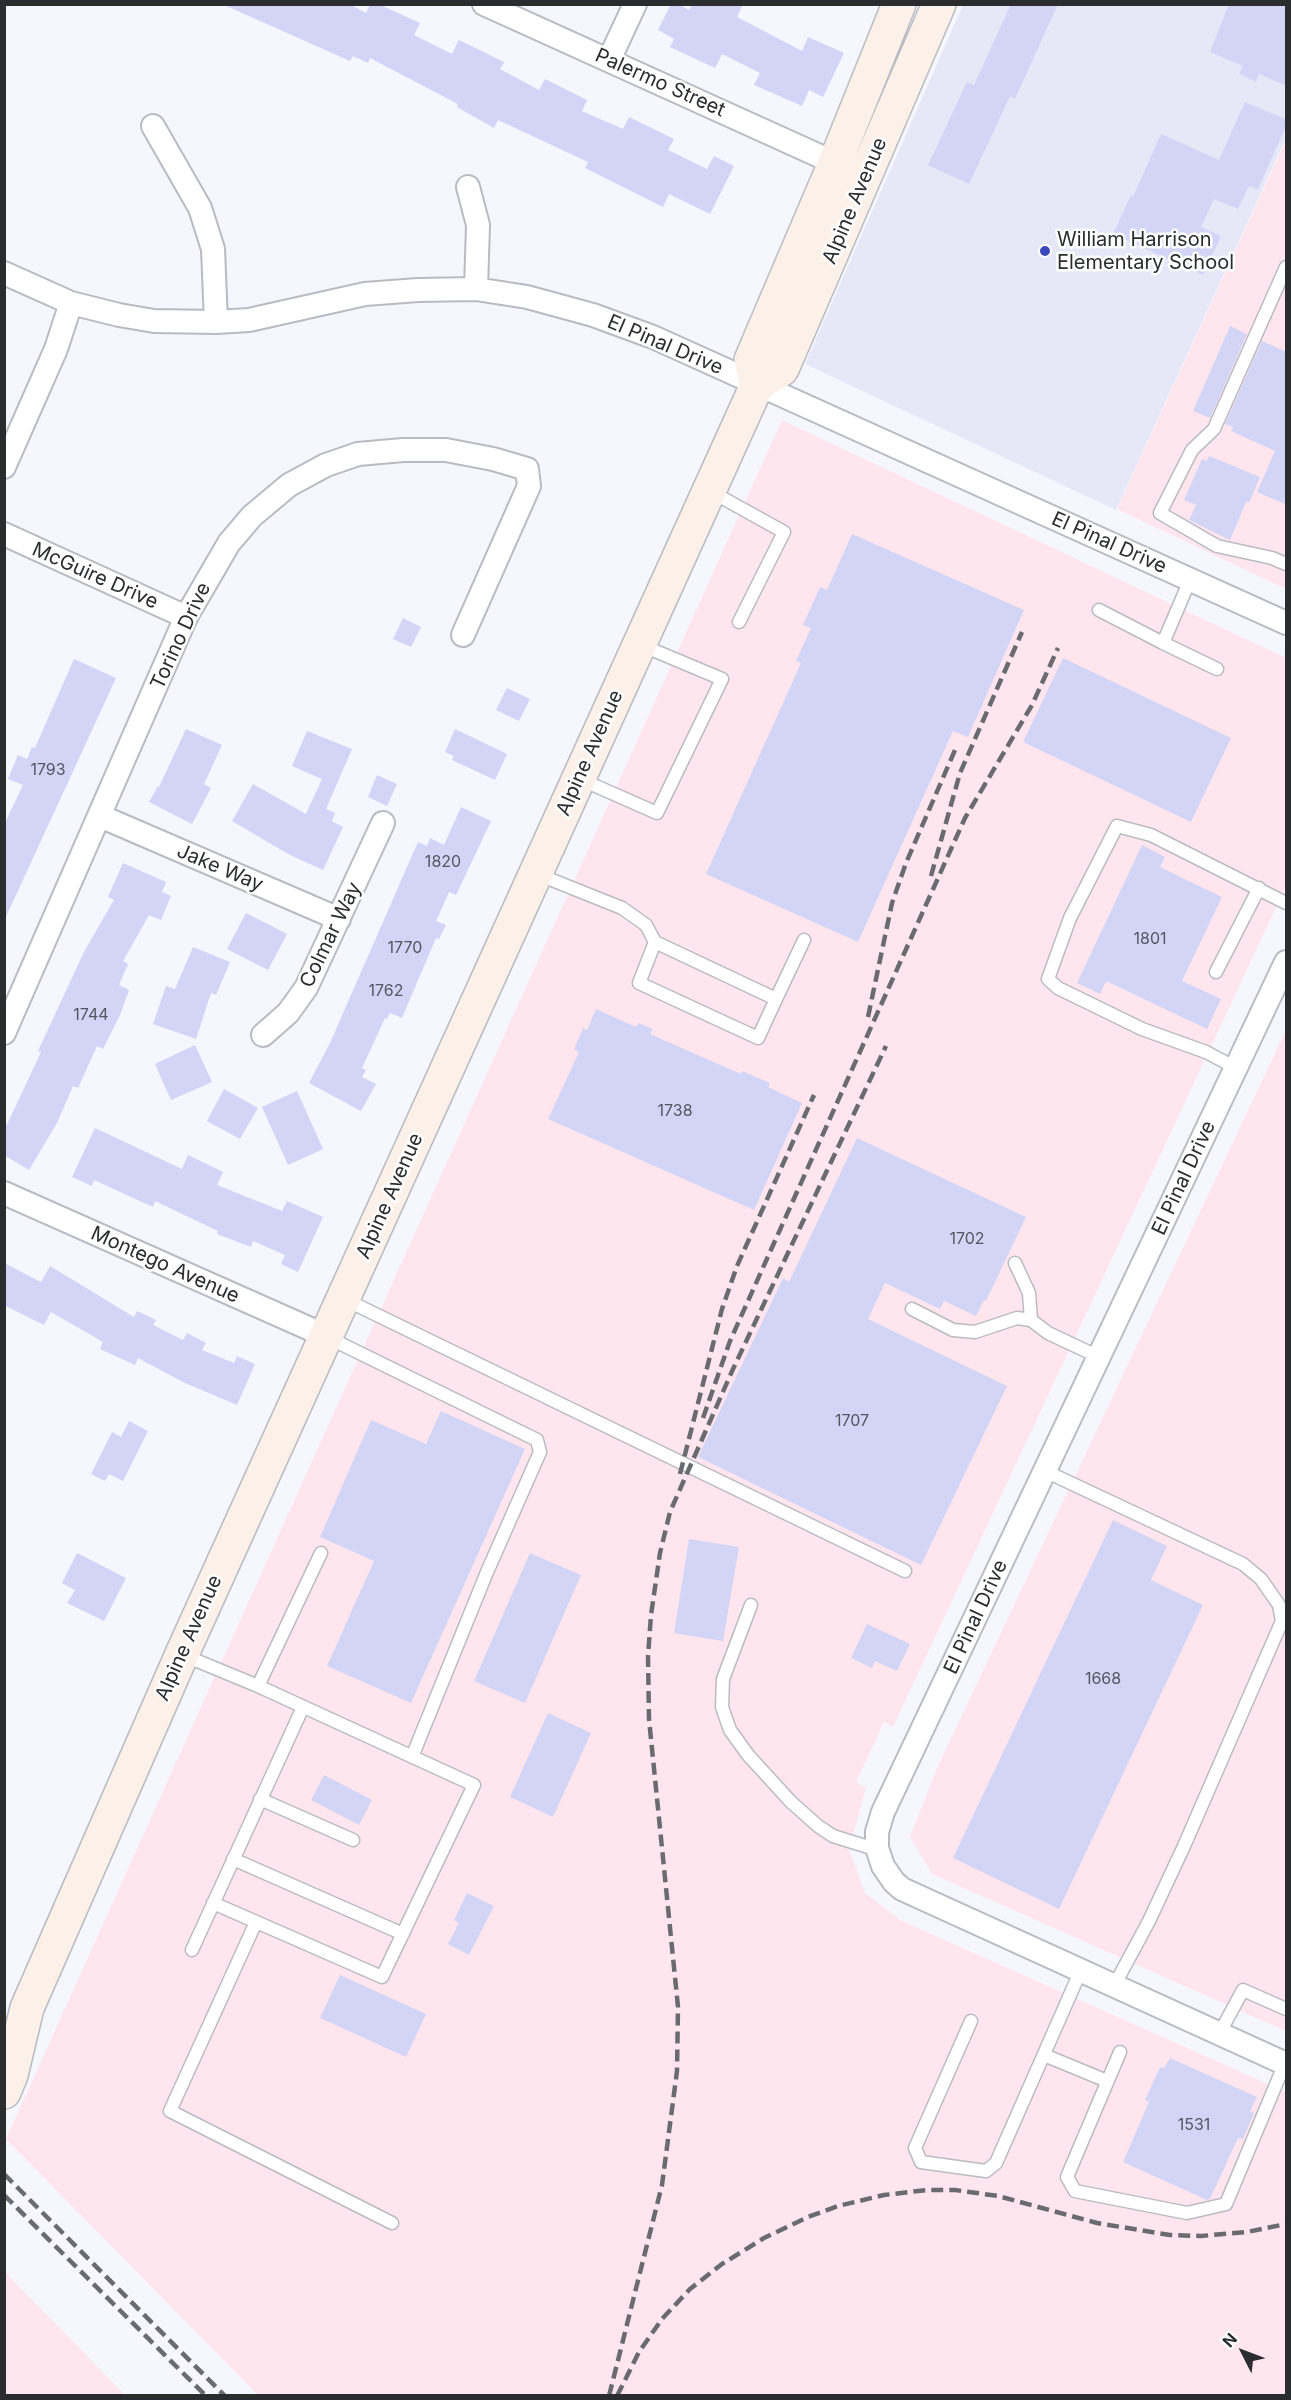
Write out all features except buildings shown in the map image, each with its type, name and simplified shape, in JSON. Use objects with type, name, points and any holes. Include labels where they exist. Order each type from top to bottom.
[{"type":"street","name":"Palermo Street","points":[[484,4],[836,164]]},
{"type":"street","points":[[609,60],[635,4]]},
{"type":"street","name":"Alpine Avenue","points":[[757,385],[751,360],[836,164],[898,4]]},
{"type":"street","name":"Alpine Avenue","points":[[4,2092],[11,2075],[27,2008],[182,1654],[757,385],[782,369],[939,4]]},
{"type":"street","points":[[153,126],[201,208],[213,249],[216,322]]},
{"type":"street","points":[[468,187],[478,225],[476,289]]},
{"type":"street","name":"El Pinal Drive","points":[[4,273],[71,303],[154,321],[249,320],[365,294],[476,289],[527,297],[593,315],[653,337],[1287,624]]},
{"type":"street","points":[[4,467],[56,349],[71,303]]},
{"type":"street","name":"Torino Drive","points":[[4,1033],[186,617],[229,543],[252,516],[290,485],[326,465],[358,454],[446,450],[493,459],[527,469],[529,486],[463,635]]},
{"type":"street","name":"McGuire Drive","points":[[4,534],[186,617]]},
{"type":"street","name":"Jake Way","points":[[100,816],[339,919]]},
{"type":"street","name":"Colmar Way","points":[[263,1035],[288,1013],[306,988],[383,823]]},
{"type":"street","name":"El Pinal Drive","points":[[1286,2064],[903,1889],[894,1882],[883,1866],[878,1850],[877,1832],[883,1812],[1287,962]]},
{"type":"street","name":"Montego Avenue","points":[[4,1193],[326,1336]]},
{"type":"street","name":"Alpine Avenue","points":[[4,2036],[27,2008]]},
{"type":"lane","points":[[1287,267],[1214,429],[1192,450],[1160,513],[1216,546],[1272,558],[1287,564]]},
{"type":"lane","points":[[709,491],[784,532],[739,622]]},
{"type":"lane","points":[[1162,643],[1190,580]]},
{"type":"lane","points":[[1099,610],[1217,669]]},
{"type":"lane","points":[[579,779],[657,813],[722,679],[640,645]]},
{"type":"lane","points":[[1236,1068],[1206,1052],[1142,1029],[1058,988],[1048,979],[1070,918],[1118,826],[1150,835],[1287,903]]},
{"type":"lane","points":[[536,874],[622,908],[646,924],[655,942],[776,999]]},
{"type":"lane","points":[[1216,972],[1259,888]]},
{"type":"lane","points":[[655,942],[639,982],[758,1038],[804,940]]},
{"type":"lane","points":[[1015,1263],[1029,1293],[1031,1320]]},
{"type":"lane","points":[[343,1299],[904,1572]]},
{"type":"lane","points":[[912,1309],[954,1330],[975,1332],[1017,1318],[1031,1320],[1048,1333],[1099,1357]]},
{"type":"lane","points":[[326,1336],[537,1440],[540,1452],[487,1572],[412,1757]]},
{"type":"lane","points":[[1045,1471],[1243,1564],[1261,1579],[1278,1605],[1282,1622],[1185,1846],[1149,1921],[1114,1986]]},
{"type":"lane","points":[[258,1686],[321,1552]]},
{"type":"lane","points":[[751,1605],[723,1678],[722,1707],[730,1731],[748,1755],[791,1802],[818,1826],[833,1836],[878,1850]]},
{"type":"lane","points":[[182,1654],[258,1686],[474,1785],[382,1977],[213,1903]]},
{"type":"lane","points":[[192,1950],[303,1707]]},
{"type":"lane","points":[[260,1799],[353,1840]]},
{"type":"lane","points":[[233,1859],[403,1934]]},
{"type":"lane","points":[[256,1922],[170,2111],[392,2223]]},
{"type":"lane","points":[[971,2020],[915,2148],[921,2162],[986,2171],[996,2163],[1082,1970]]},
{"type":"lane","points":[[1219,2034],[1244,1990],[1287,2009]]},
{"type":"lane","points":[[1120,2052],[1066,2177],[1074,2191],[1187,2212],[1226,2204],[1286,2064]]},
{"type":"lane","points":[[1044,2055],[1107,2081]]},
{"type":"shaded area","name":"William Harrison Elementary School","points":[[963,5],[1286,5],[1286,138],[1116,510],[805,364]]},
{"type":"shaded area","points":[[1286,140],[1286,589],[1117,509]]},
{"type":"shaded area","points":[[782,420],[1286,658],[1286,886],[893,1727],[884,1722],[856,1782],[866,1788],[849,1849],[865,1893],[902,1921],[1286,2092],[1286,2395],[258,2395],[6,2139]]},
{"type":"shaded area","points":[[1286,1030],[1286,2031],[932,1874],[910,1837],[937,1768]]},
{"type":"shaded area","points":[[5,2272],[125,2395],[5,2395]]},
{"type":"railway","points":[[931,876],[960,773],[1022,632]]},
{"type":"railway","points":[[703,1418],[730,1341],[965,818],[1032,705],[1058,648]]},
{"type":"railway","points":[[868,1017],[892,903],[906,863],[955,750]]},
{"type":"railway","points":[[609,2396],[662,2185],[677,2071],[678,2007],[649,1719],[648,1656],[660,1553],[670,1512],[733,1369],[886,1046]]},
{"type":"railway","points":[[680,1474],[722,1309],[737,1266],[814,1095]]},
{"type":"railway","points":[[4,2174],[225,2396]]},
{"type":"railway","points":[[617,2396],[639,2352],[662,2319],[690,2289],[722,2264],[764,2238],[808,2217],[838,2206],[884,2195],[927,2190],[955,2190],[998,2196],[1097,2223],[1170,2235],[1201,2236],[1247,2232],[1286,2224]]},
{"type":"railway","points":[[4,2195],[206,2396]]},
{"type":"place","name":"William Harrison Elementary School","points":[[1045,251]]}]
